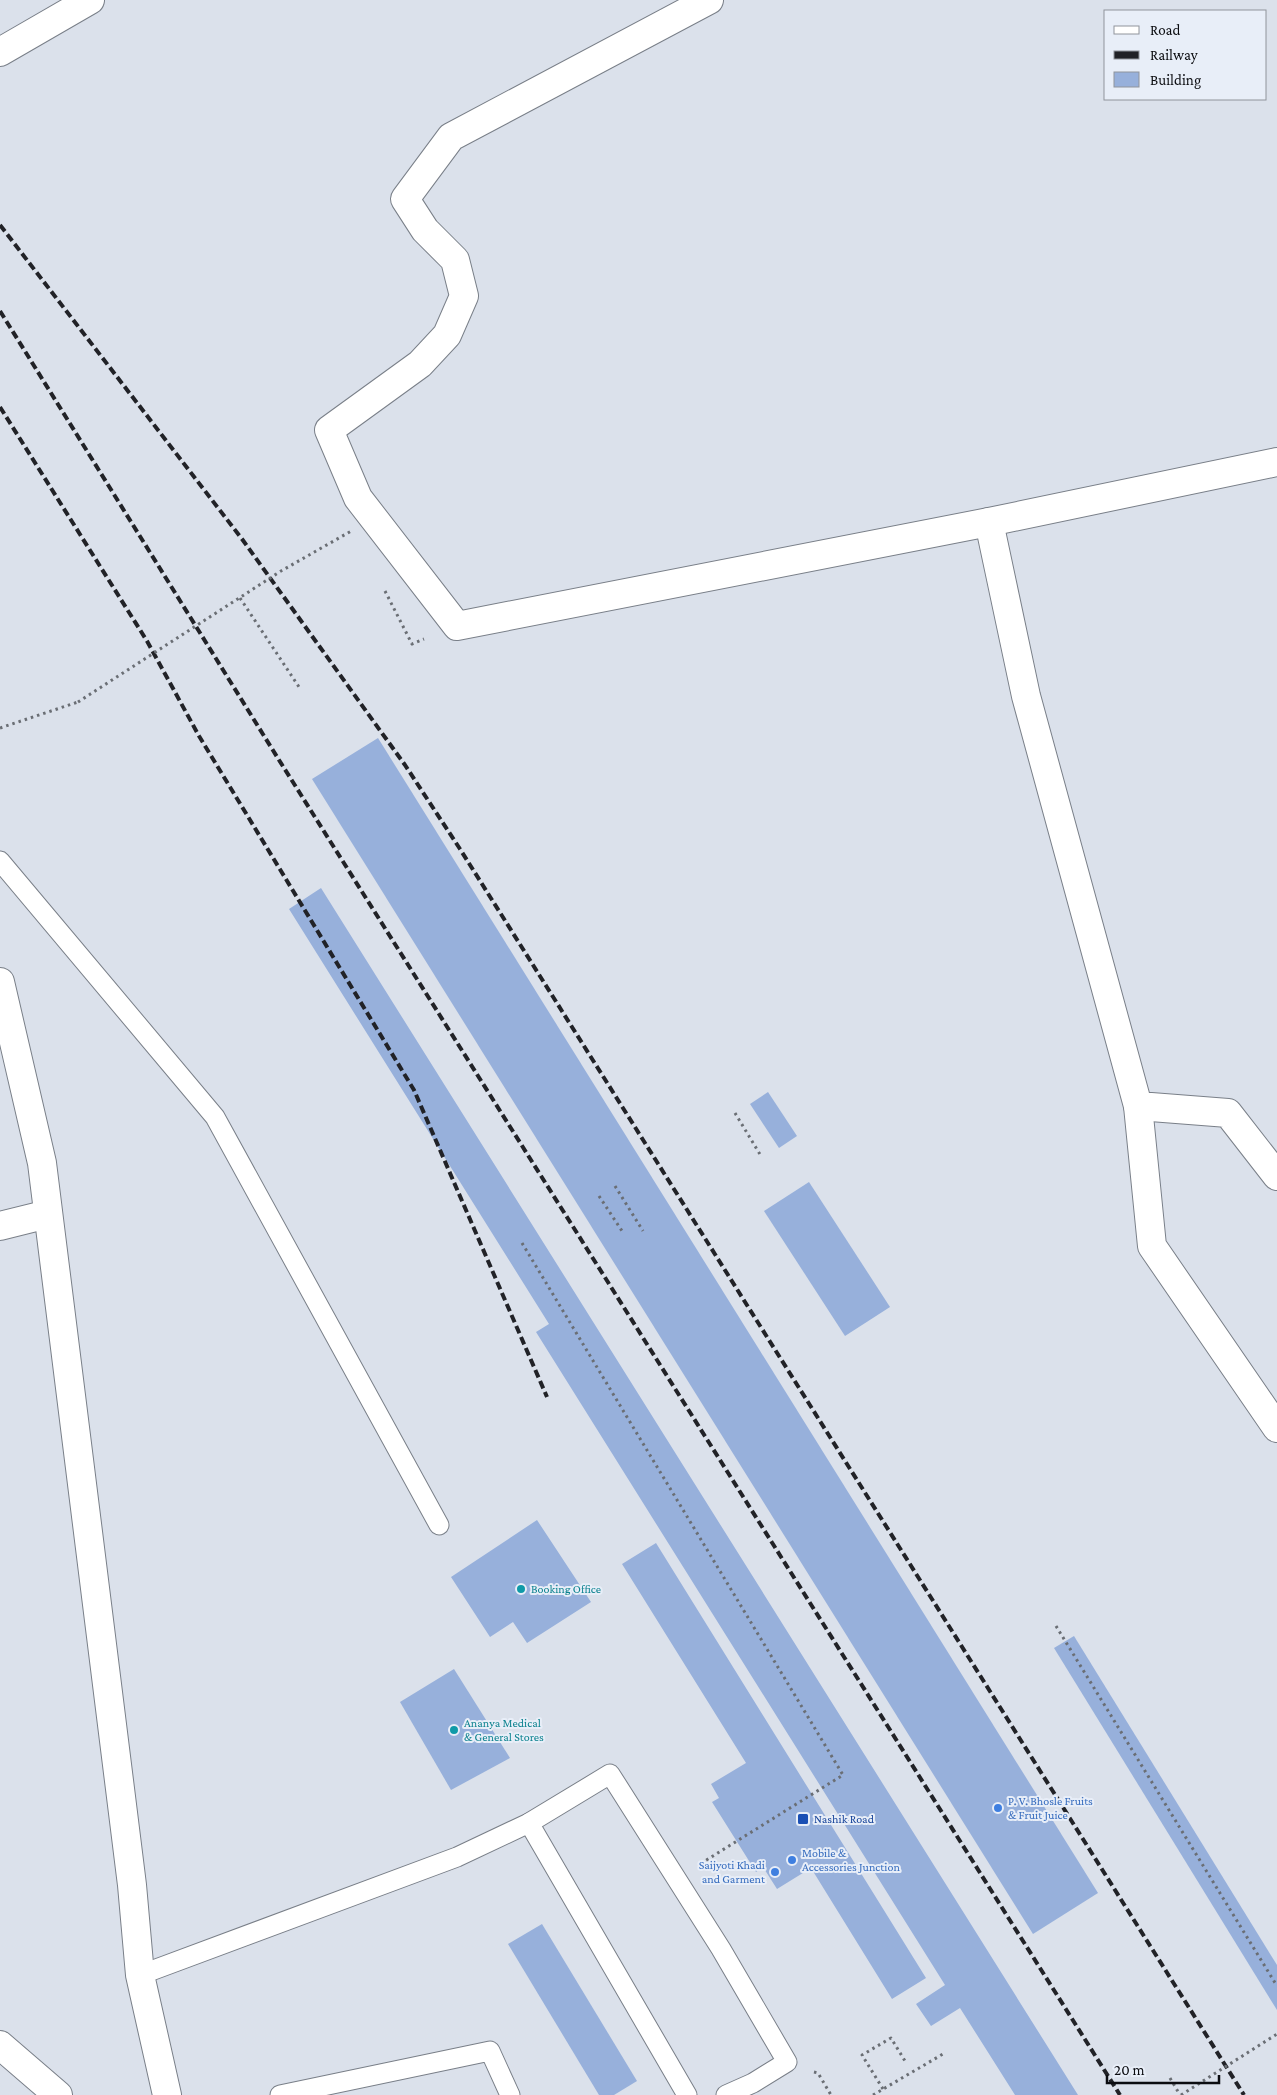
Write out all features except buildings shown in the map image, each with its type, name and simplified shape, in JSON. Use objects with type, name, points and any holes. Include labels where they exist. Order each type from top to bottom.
[{"type":"street","points":[[0,52],[90,0]]},
{"type":"street","points":[[709,0],[451,137],[405,199],[425,230],[455,260],[464,296],[447,335],[420,364],[329,430],[358,498],[457,626],[990,522],[1277,462]]},
{"type":"street","points":[[990,522],[1026,696],[1138,1106],[1152,1246],[1277,1428]]},
{"type":"street","points":[[0,982],[42,1163],[132,1885],[140,1975],[167,2095]]},
{"type":"street","points":[[1138,1106],[1228,1113],[1277,1176]]},
{"type":"street","points":[[0,1226],[48,1214]]},
{"type":"street","points":[[0,2044],[58,2095]]},
{"type":"lane","points":[[0,861],[215,1117],[439,1525]]},
{"type":"lane","points":[[140,1975],[457,1857],[529,1823],[610,1774],[721,1949],[787,2062],[753,2083],[726,2095]]},
{"type":"lane","points":[[529,1823],[687,2095]]},
{"type":"lane","points":[[280,2095],[490,2051],[510,2095]]},
{"type":"path","points":[[0,728],[78,702],[281,571],[353,530]]},
{"type":"path","points":[[240,598],[301,690]]},
{"type":"path","points":[[735,1113],[761,1156]]},
{"type":"path","points":[[615,1186],[643,1231]]},
{"type":"path","points":[[599,1196],[624,1234]]},
{"type":"path","points":[[522,1243],[843,1775],[676,1880]]},
{"type":"path","points":[[1056,1626],[1277,1986]]},
{"type":"path","points":[[1170,2078],[1180,2095],[1277,2034]]},
{"type":"path","points":[[883,2089],[862,2055],[891,2038],[905,2061]]},
{"type":"path","points":[[872,2095],[943,2054]]},
{"type":"path","points":[[818,2073],[831,2095]]},
{"type":"railway","points":[[0,225],[242,539],[405,765],[460,849],[1244,2095]]},
{"type":"railway","points":[[0,311],[279,760],[1120,2095]]},
{"type":"railway","points":[[0,407],[147,641],[199,736],[414,1090],[547,1397]]},
{"type":"place","name":"Booking Office","points":[[521,1589]]},
{"type":"place","name":"Ananya Medical & General Stores","points":[[454,1730]]},
{"type":"place","name":"P. V. Bhosle Fruits & Fruit Juice","points":[[998,1808]]},
{"type":"place","name":"Nashik Road","points":[[803,1819]]},
{"type":"place","name":"Mobile & Accessories Junction","points":[[792,1860]]},
{"type":"place","name":"Saijyoti Khadi and Garment","points":[[775,1872]]}]
